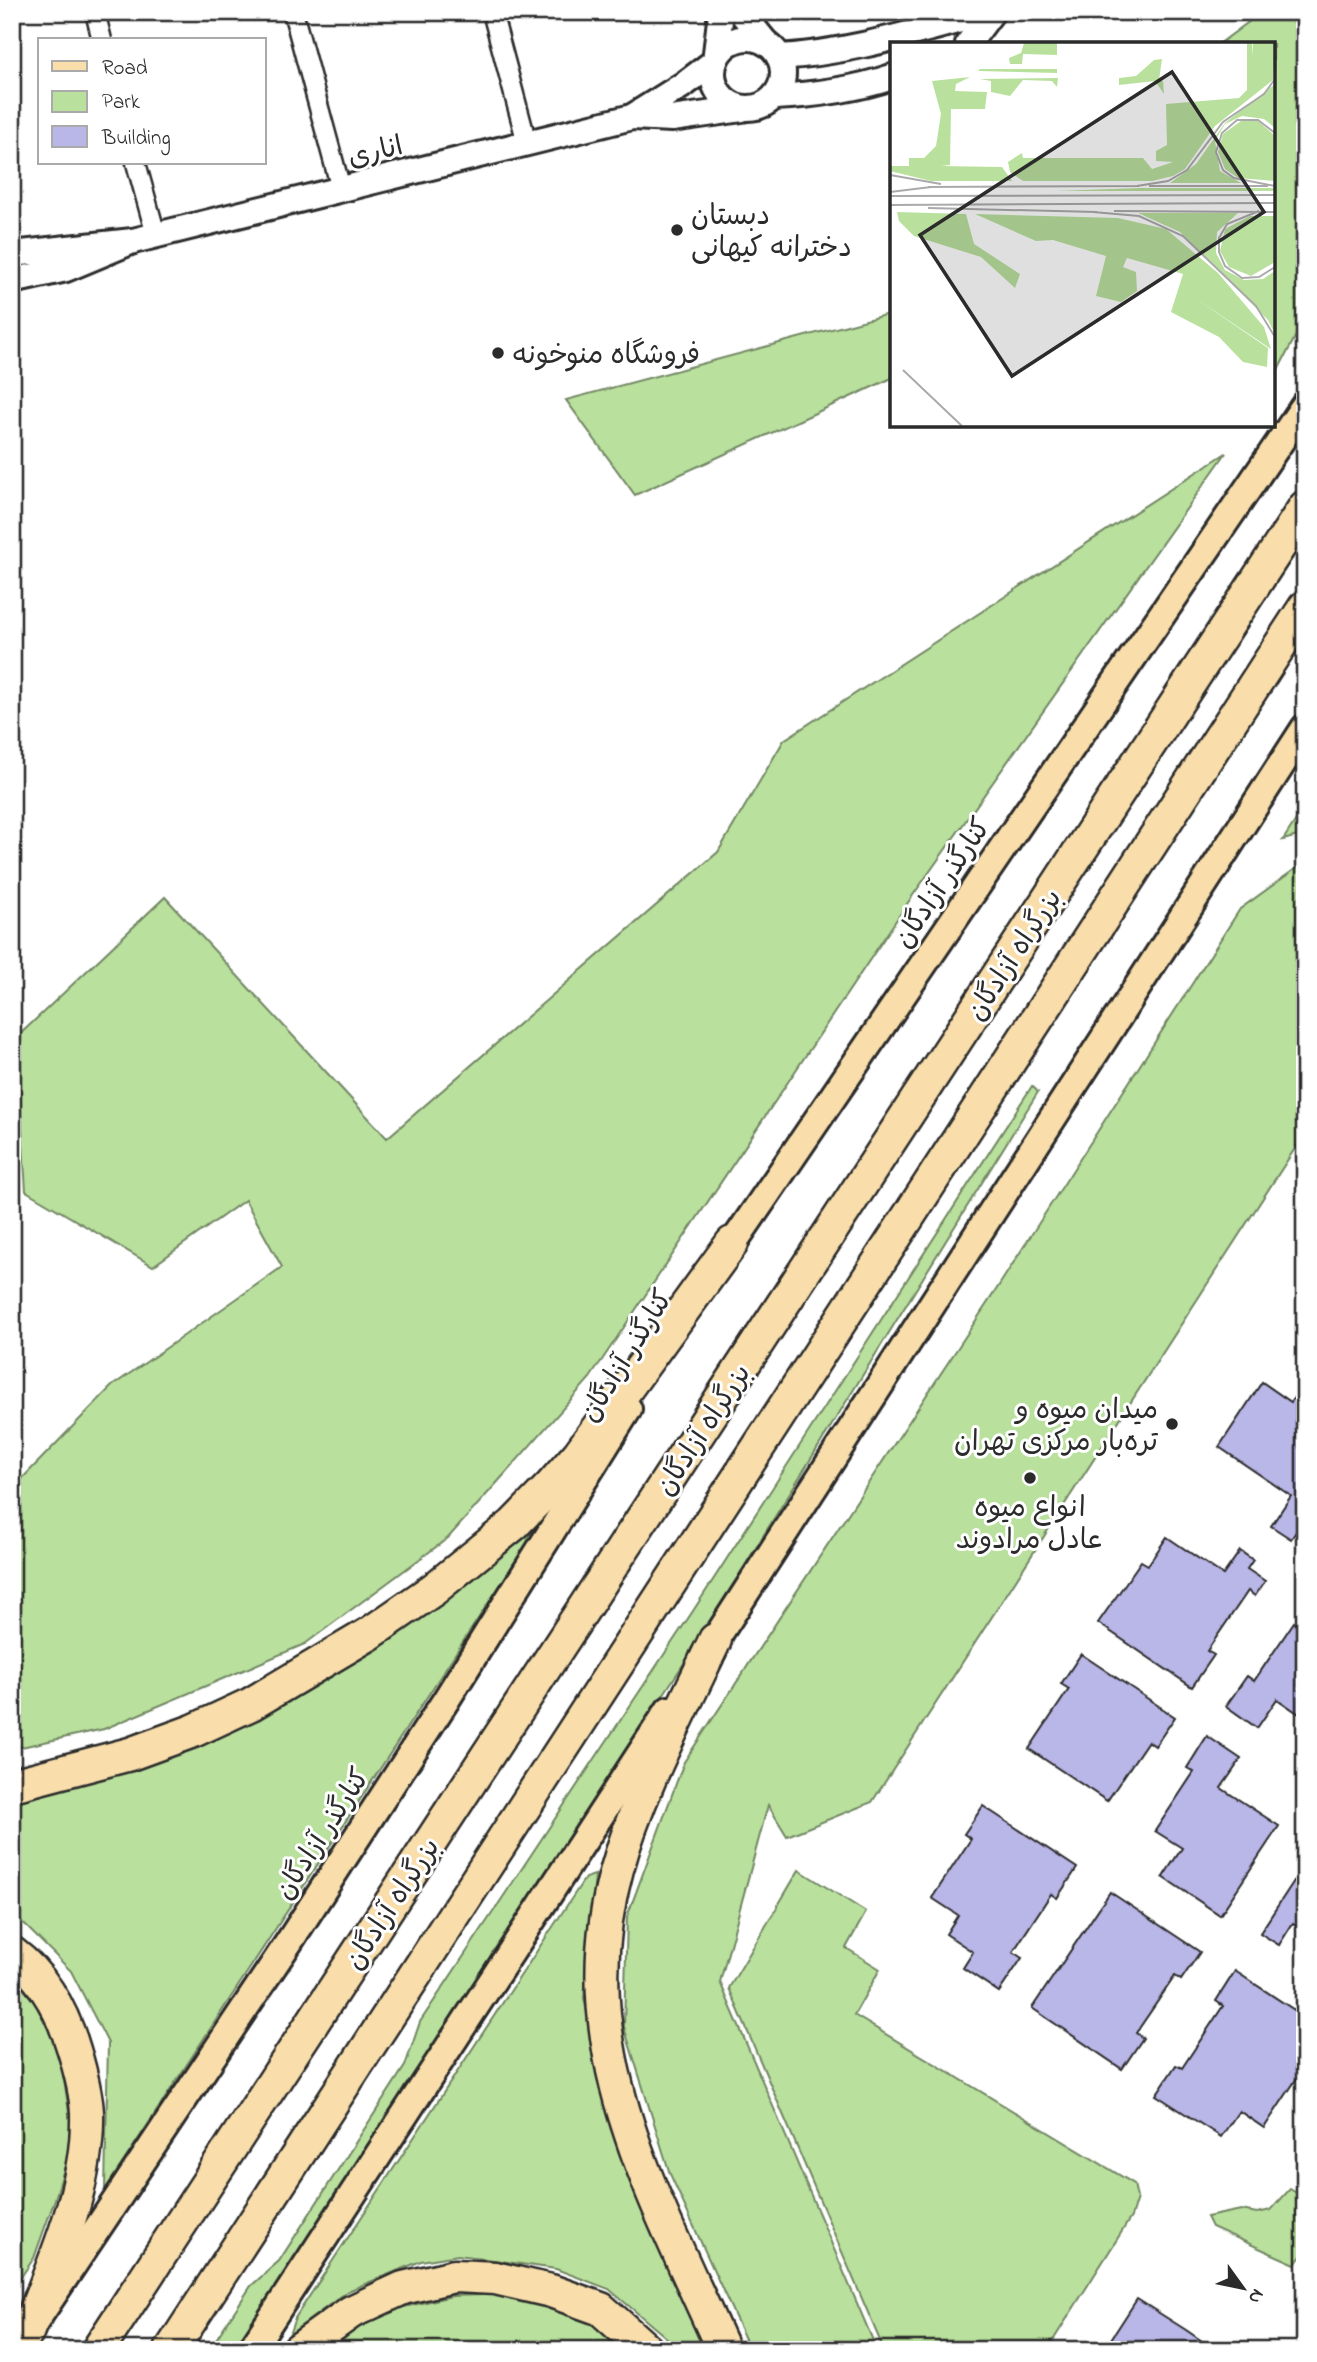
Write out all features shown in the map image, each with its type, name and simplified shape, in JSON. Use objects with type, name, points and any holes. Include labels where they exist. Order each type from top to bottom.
[{"type":"highway","name":"بزرگراه آزادگان","points":[[98,2350],[1305,507]]},
{"type":"highway","name":"بزرگراه آزادگان","points":[[171,2350],[1305,607]]},
{"type":"highway","points":[[12,1785],[130,1754],[193,1731],[251,1704],[369,1634],[434,1589],[514,1524],[579,1454],[732,1243]]},
{"type":"highway","points":[[715,1640],[639,1806],[617,1869],[604,1930],[602,1986],[605,2036],[627,2129],[723,2350]]},
{"type":"highway","points":[[12,1953],[46,1988],[67,2024],[87,2110],[82,2166],[71,2213],[22,2341]]},
{"type":"highway","points":[[298,2350],[351,2312],[404,2288],[454,2276],[495,2278],[551,2291],[601,2309],[647,2350]]},
{"type":"main road","name":"کنارگذر آزادگان","points":[[22,2341],[289,1942],[439,1710],[732,1243],[1305,405]]},
{"type":"main road","points":[[251,2350],[715,1640],[1305,728]]},
{"type":"street","points":[[95,12],[102,38]]},
{"type":"street","points":[[293,12],[341,189]]},
{"type":"street","points":[[492,12],[527,143]]},
{"type":"street","points":[[721,12],[713,81],[723,99],[742,109],[754,109],[765,105],[774,97],[783,78],[783,67],[741,12]]},
{"type":"street","points":[[715,61],[721,50],[730,42],[742,38],[755,38],[772,50],[810,55],[877,42],[991,12]]},
{"type":"street","points":[[969,42],[991,12]]},
{"type":"street","name":"اناری","points":[[632,117],[715,61]]},
{"type":"street","points":[[774,97],[817,95],[863,87],[890,79]]},
{"type":"street","name":"اناری","points":[[12,254],[145,238],[632,117],[672,119],[742,109]]},
{"type":"street","points":[[136,164],[145,238]]},
{"type":"street","name":"اناری","points":[[12,281],[66,270],[145,238]]},
{"type":"green space","points":[[1262,12],[1305,12],[1305,318],[1275,376],[1275,42],[1222,42]]},
{"type":"green space","points":[[890,314],[890,379],[635,495],[566,400]]},
{"type":"green space","points":[[1226,453],[911,898],[590,1378],[448,1538],[305,1644],[104,1729],[12,1749],[12,1489],[112,1386],[282,1267],[245,1200],[153,1266],[26,1191],[16,1038],[165,897],[387,1138],[718,852],[784,740]]},
{"type":"green space","points":[[1305,806],[1305,834],[1283,840]]},
{"type":"green space","points":[[1305,866],[1305,1133],[872,1802],[787,1836],[768,1805],[720,1982],[877,2350],[750,2350],[670,2174],[624,2027],[627,1917],[684,1762],[996,1290],[1240,909],[1298,867]]},
{"type":"green space","points":[[1032,1086],[1038,1092],[690,1654],[234,2350],[209,2350],[251,2286],[279,2261],[405,2066],[420,2022],[693,1611]]},
{"type":"green space","points":[[536,1530],[105,2190],[108,2043],[71,1971],[12,1912],[12,1793],[227,1731],[470,1579]]},
{"type":"green space","points":[[799,1870],[866,1912],[846,1948],[880,1969],[854,2015],[1134,2184],[1137,2198],[1131,2217],[1047,2350],[884,2350],[729,1988]]},
{"type":"green space","points":[[595,1875],[584,1998],[609,2120],[711,2350],[681,2350],[609,2289],[556,2269],[458,2255],[421,2261],[348,2291],[289,2335],[295,2318],[585,1878]]},
{"type":"green space","points":[[12,1976],[35,2002],[58,2038],[71,2126],[69,2152],[34,2258],[12,2290]]},
{"type":"green space","points":[[1290,2189],[1305,2198],[1305,2251],[1295,2264],[1212,2227],[1207,2217],[1241,2210],[1257,2213],[1271,2210]]},
{"type":"green space","points":[[513,2294],[594,2321],[628,2350],[324,2350],[334,2340],[378,2313],[452,2296]]},
{"type":"building","points":[[1305,1381],[1305,1519],[1291,1539],[1271,1526],[1291,1496],[1219,1447],[1262,1382],[1291,1402]]},
{"type":"building","points":[[1167,1537],[1223,1575],[1240,1551],[1253,1560],[1247,1569],[1265,1581],[1255,1596],[1248,1591],[1207,1651],[1214,1655],[1192,1687],[1098,1623],[1141,1561],[1148,1565]]},
{"type":"building","points":[[1294,1622],[1305,1630],[1305,1718],[1277,1699],[1257,1728],[1226,1706],[1247,1676],[1254,1681]]},
{"type":"building","points":[[1081,1654],[1175,1717],[1155,1746],[1148,1741],[1107,1801],[1029,1749],[1069,1689],[1061,1684]]},
{"type":"building","points":[[1207,1736],[1241,1759],[1221,1788],[1279,1826],[1220,1915],[1163,1877],[1182,1848],[1155,1831],[1194,1772],[1187,1768]]},
{"type":"building","points":[[983,1806],[1077,1868],[1057,1898],[1051,1894],[1013,1952],[1022,1958],[999,1992],[963,1968],[973,1952],[946,1934],[958,1915],[932,1898],[971,1839],[964,1834]]},
{"type":"building","points":[[1305,1864],[1305,1931],[1293,1923],[1279,1945],[1260,1933]]},
{"type":"building","points":[[1110,1892],[1200,1952],[1181,1980],[1175,1976],[1136,2033],[1143,2038],[1122,2069],[1032,2008]]},
{"type":"building","points":[[1235,1971],[1305,2017],[1305,2066],[1264,2128],[1239,2111],[1221,2137],[1156,2095],[1176,2065],[1182,2068],[1223,2006],[1216,2001]]},
{"type":"building","points":[[1137,2299],[1186,2330],[1215,2350],[1104,2350]]},
{"type":"place","name":"دبستان دخترانه کیهانی","points":[[677,230]]},
{"type":"place","name":"فروشگاه منوخونه","points":[[498,353]]},
{"type":"place","name":"میدان میوه و تره‌بار مرکزی تهران","points":[[1172,1424]]},
{"type":"place","name":"انواع میوه عادل مرادوند","points":[[1030,1478]]}]
